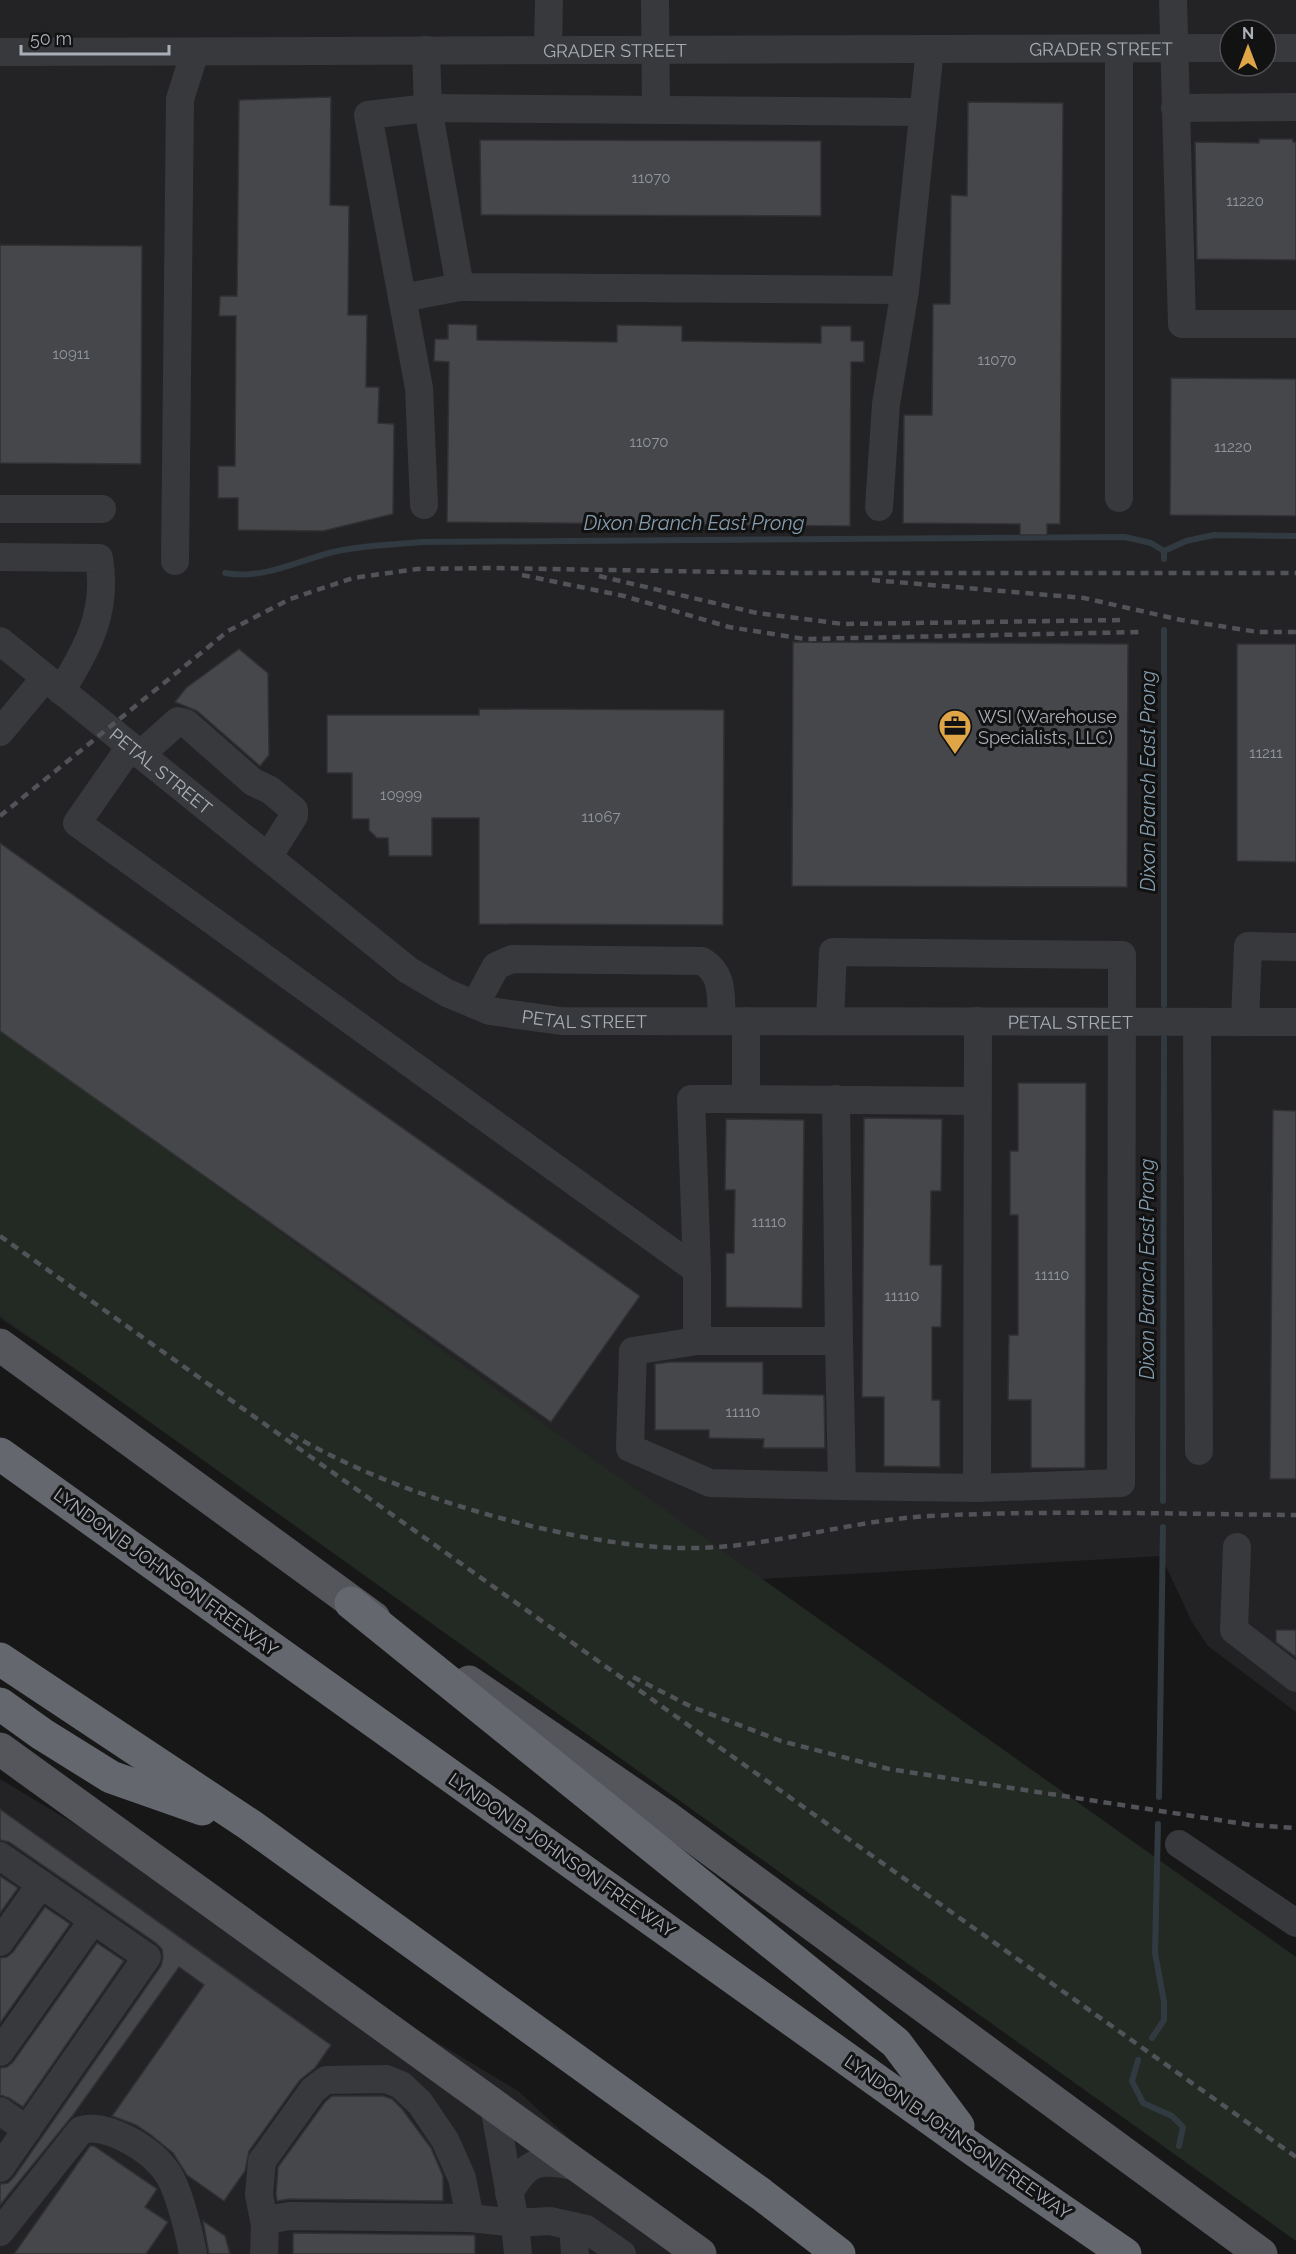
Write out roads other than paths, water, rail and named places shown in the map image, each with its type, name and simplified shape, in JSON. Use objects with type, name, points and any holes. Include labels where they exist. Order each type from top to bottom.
[{"type":"highway","name":"LYNDON B JOHNSON FREEWAY","points":[[0,1454],[977,2152],[1125,2254]]},
{"type":"highway","points":[[351,1603],[896,2043],[977,2152]]},
{"type":"highway","points":[[0,1659],[250,1825],[761,2194],[839,2254]]},
{"type":"highway","points":[[0,1704],[42,1734],[111,1777],[250,1825]]},
{"type":"main road","points":[[0,1345],[351,1603],[665,1815],[1250,2250]]},
{"type":"main road","points":[[0,1749],[700,2254]]},
{"type":"street","points":[[548,49],[549,0]]},
{"type":"street","points":[[655,0],[656,110]]},
{"type":"street","points":[[1173,0],[1182,324],[1296,324]]},
{"type":"street","name":"GRADER STREET","points":[[0,51],[1218,48]]},
{"type":"street","points":[[1278,48],[1296,48]]},
{"type":"street","points":[[879,507],[886,404],[905,290],[930,49]]},
{"type":"street","points":[[1119,49],[1119,498]]},
{"type":"street","points":[[426,50],[428,108],[460,287]]},
{"type":"street","points":[[176,561],[180,99],[195,51]]},
{"type":"street","points":[[1175,108],[1296,107]]},
{"type":"street","points":[[424,505],[419,388],[368,115],[428,108],[923,112]]},
{"type":"street","points":[[402,298],[460,287],[905,290]]},
{"type":"street","points":[[0,509],[102,509]]},
{"type":"street","points":[[0,557],[99,558],[101,569],[100,599],[94,631],[79,662],[2,727]]},
{"type":"street","name":"PETAL STREET","points":[[0,642],[408,970],[447,993],[490,1011],[561,1021],[1296,1022]]},
{"type":"street","points":[[268,856],[294,816],[294,810],[270,790],[253,782],[186,723],[178,721],[135,751],[77,823],[697,1270]]},
{"type":"street","points":[[1245,1022],[1248,946],[1296,947]]},
{"type":"street","points":[[830,1021],[833,952],[1122,955],[1120,1483],[976,1488],[710,1483],[630,1448],[633,1352],[697,1341],[839,1341]]},
{"type":"street","points":[[475,1005],[496,966],[512,959],[702,962],[712,967],[719,979],[734,1021],[747,1099]]},
{"type":"street","points":[[976,1488],[978,1021]]},
{"type":"street","points":[[1197,1022],[1198,1451]]},
{"type":"street","points":[[697,1341],[691,1099],[977,1101]]},
{"type":"street","points":[[836,1099],[843,1486]]},
{"type":"street","points":[[1237,1547],[1234,1630],[1296,1678]]},
{"type":"street","points":[[1179,1844],[1296,1923]]},
{"type":"street","points":[[0,1856],[147,1957],[0,2168]]},
{"type":"street","points":[[0,1941],[40,1884]]},
{"type":"street","points":[[0,2052],[93,1920]]},
{"type":"street","points":[[264,2254],[265,2225],[259,2195],[262,2161],[313,2090],[326,2080],[386,2079],[401,2085],[420,2103],[445,2140],[462,2178],[470,2218]]},
{"type":"street","points":[[494,2106],[515,2223],[518,2254]]},
{"type":"street","points":[[0,2111],[27,2130]]},
{"type":"street","points":[[0,2232],[81,2130],[90,2127],[113,2132],[144,2150],[168,2173],[190,2237],[193,2254]]},
{"type":"street","points":[[509,2193],[519,2175],[534,2164],[548,2161],[578,2167]]},
{"type":"street","points":[[265,2225],[273,2219],[289,2216],[470,2218],[515,2223],[550,2221],[586,2229],[622,2254]]},
{"type":"street","points":[[573,2226],[575,2254]]},
{"type":"waterway","name":"Dixon Branch East Prong","points":[[1164,551],[1186,541],[1214,535],[1296,536]]},
{"type":"waterway","name":"Dixon Branch East Prong","points":[[225,573],[266,572],[344,550],[421,542],[1125,537],[1151,543],[1164,551],[1164,559]]},
{"type":"waterway","name":"Dixon Branch East Prong","points":[[1164,630],[1164,1005]]},
{"type":"waterway","name":"Dixon Branch East Prong","points":[[1163,1501],[1164,1038]]},
{"type":"waterway","name":"Dixon Branch East Prong","points":[[1159,1797],[1163,1527]]},
{"type":"waterway","name":"Dixon Branch East Prong","points":[[1152,2038],[1164,2020],[1164,2002],[1155,1953],[1158,1824]]},
{"type":"waterway","name":"Dixon Branch East Prong","points":[[1138,2060],[1132,2081],[1143,2103],[1172,2116],[1183,2127],[1179,2146]]},
{"type":"railway","points":[[0,816],[228,631],[290,599],[353,578],[417,569],[490,568],[788,573],[1296,573]]},
{"type":"railway","points":[[522,575],[624,596],[729,627],[805,639],[1141,632]]},
{"type":"railway","points":[[599,576],[757,613],[843,624],[1122,620]]},
{"type":"railway","points":[[872,580],[1084,598],[1181,620],[1258,632],[1296,632]]},
{"type":"railway","points":[[0,1236],[1296,2157]]},
{"type":"railway","points":[[291,1434],[378,1477],[469,1509],[531,1526],[605,1541],[655,1547],[730,1546],[879,1521],[929,1516],[1067,1513],[1296,1515]]},
{"type":"railway","points":[[633,1677],[692,1707],[781,1741],[889,1769],[1251,1825],[1296,1828]]},
{"type":"place","name":"WSI (Warehouse Specialists, LLC)","points":[[955,755]]}]
